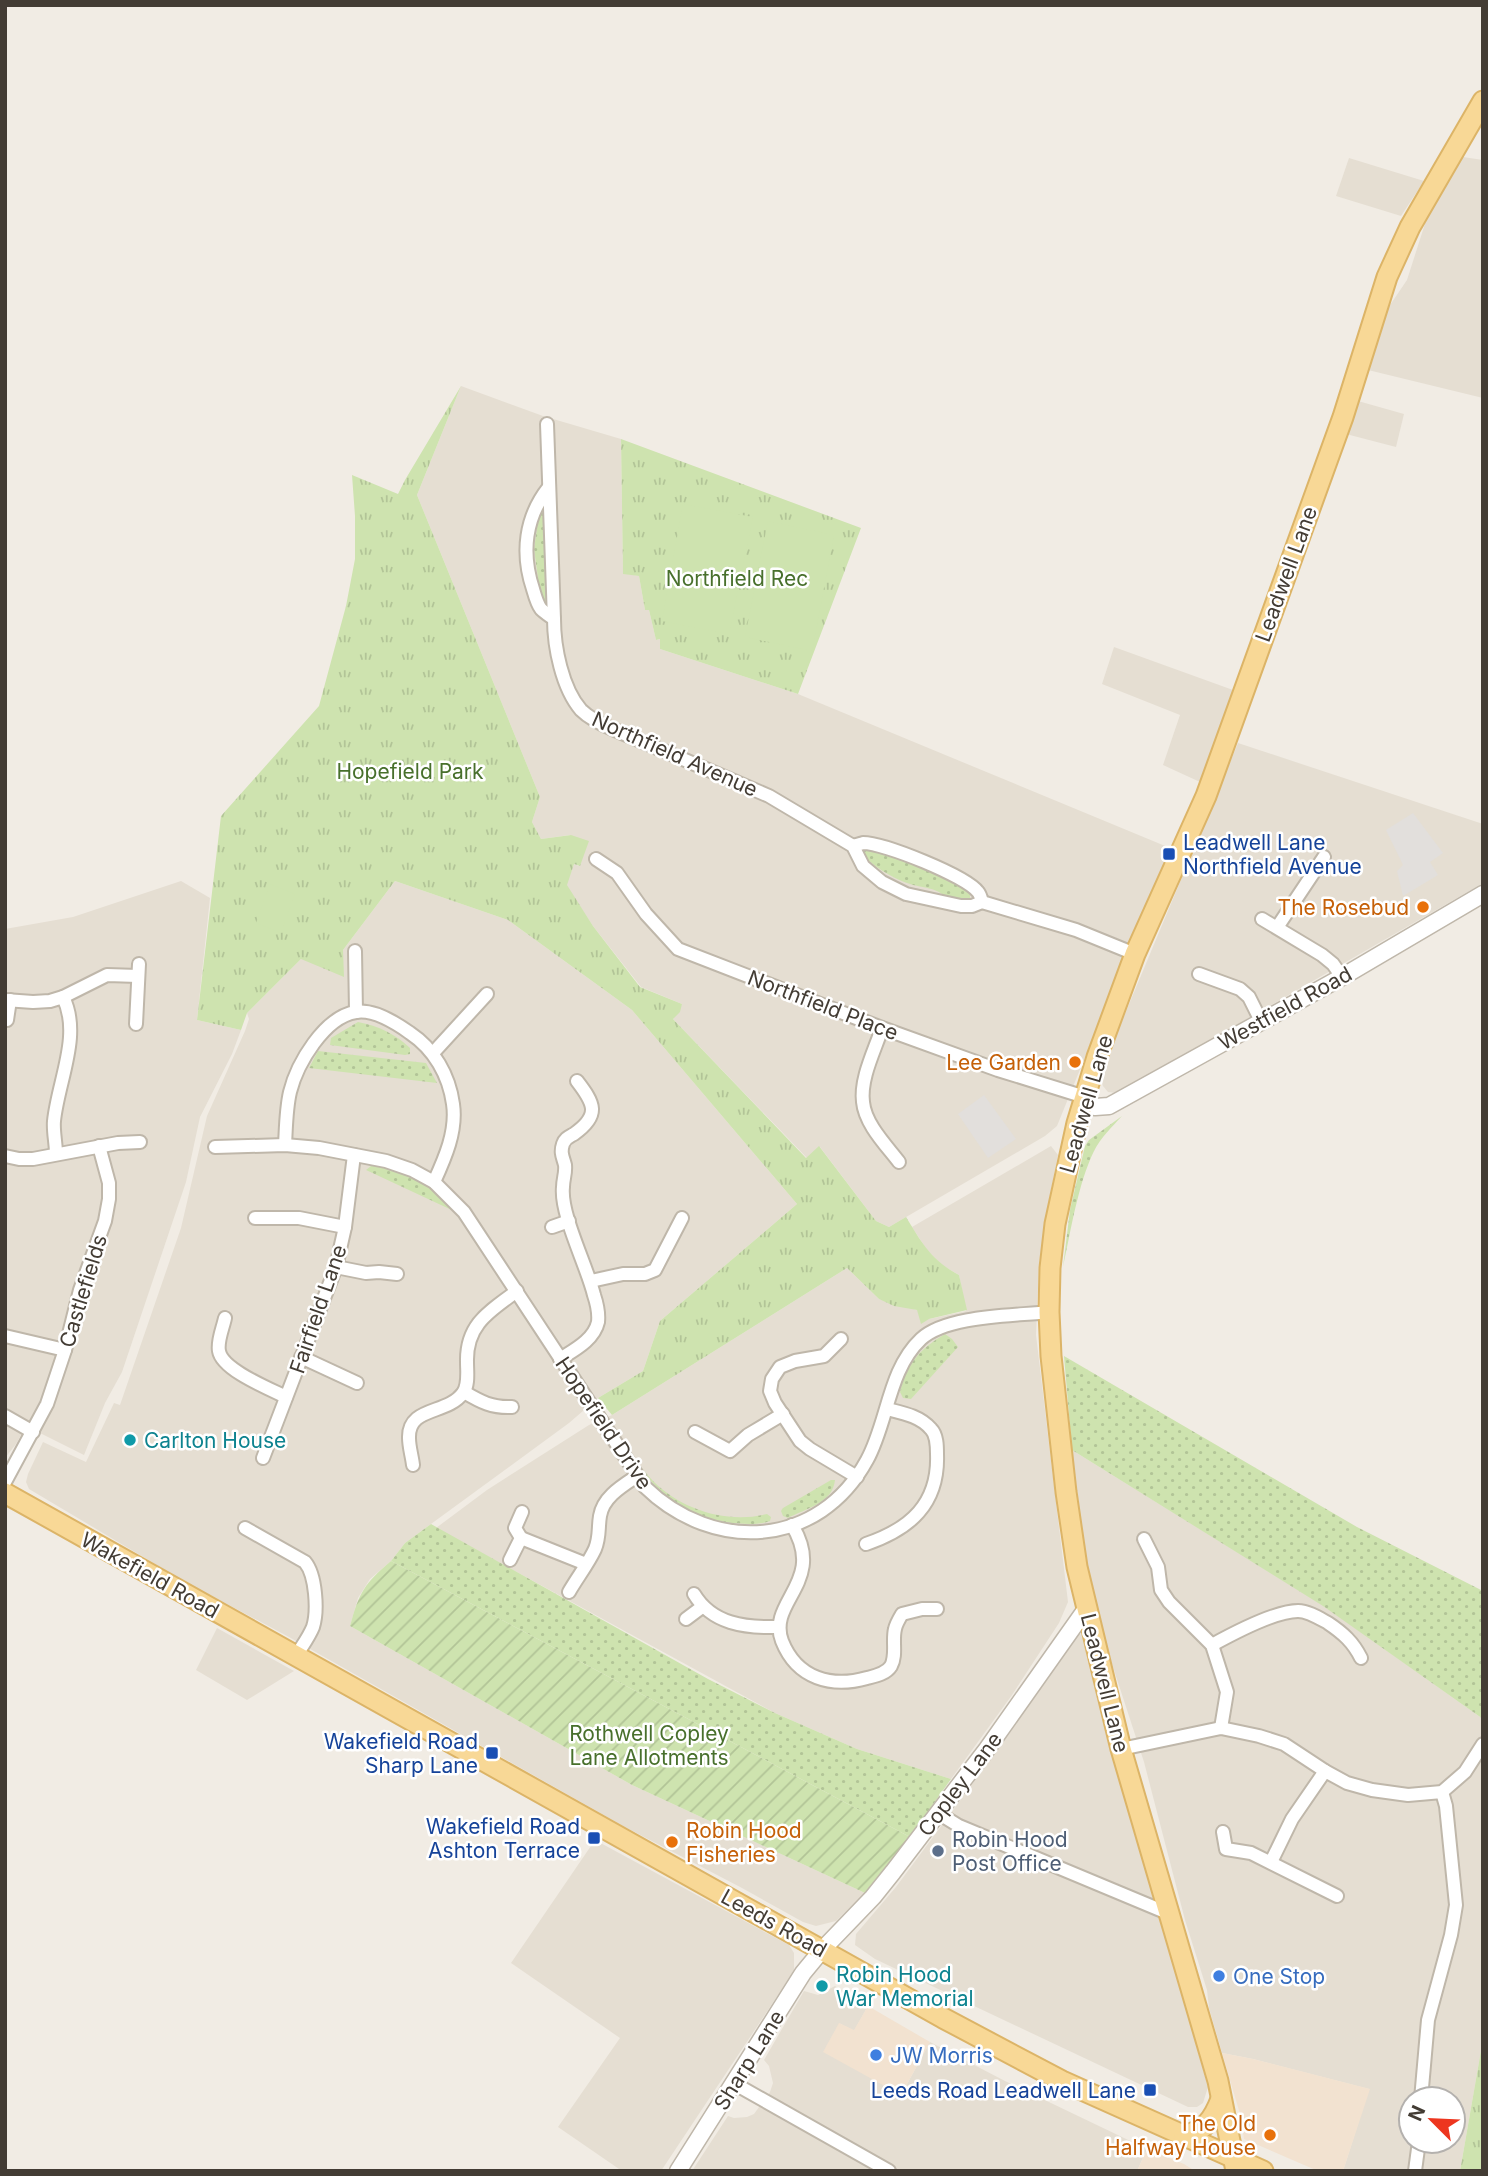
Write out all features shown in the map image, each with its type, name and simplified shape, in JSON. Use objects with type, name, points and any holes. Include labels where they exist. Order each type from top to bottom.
[{"type":"main road","name":"Leadwell Lane","points":[[1235,2164],[1207,2042],[1121,1749],[1077,1567],[1051,1356],[1050,1268],[1055,1224],[1084,1100],[1110,1018],[1135,954],[1206,796],[1343,417],[1397,251],[1483,101]]},
{"type":"main road","name":"Wakefield Road","points":[[5,1493],[296,1656]]},
{"type":"main road","name":"Leeds Road","points":[[296,1656],[1062,2081],[1184,2136],[1235,2164],[1263,2171]]},
{"type":"main road","points":[[1184,2136],[1197,2132],[1208,2124],[1216,2114],[1221,2099]]},
{"type":"street","name":"Northfield Avenue","points":[[547,424],[557,653],[571,694],[582,710],[595,721],[769,796],[853,846],[863,866],[882,882],[906,894],[961,906],[972,906],[982,901],[1076,930],[1135,954]]},
{"type":"street","points":[[549,487],[534,510],[526,536],[525,555],[527,571],[540,608],[554,619]]},
{"type":"street","name":"Northfield Avenue","points":[[853,846],[862,843],[876,845],[924,862],[965,881],[977,890],[982,901]]},
{"type":"street","points":[[1278,926],[1324,856]]},
{"type":"street","name":"Northfield Place","points":[[596,859],[617,873],[646,914],[678,949],[882,1028],[1084,1100]]},
{"type":"street","name":"Westfield Road","points":[[1084,1100],[1095,1107],[1109,1106],[1342,977],[1483,894]]},
{"type":"street","points":[[1262,919],[1278,926],[1322,955],[1342,977]]},
{"type":"street","points":[[355,951],[356,1012]]},
{"type":"street","points":[[7,1020],[8,1000],[50,1001],[107,975],[139,970],[136,1024]]},
{"type":"street","points":[[1199,974],[1240,989],[1249,997],[1261,1021]]},
{"type":"street","points":[[433,1053],[487,994]]},
{"type":"street","points":[[57,1154],[54,1122],[66,1063],[70,1025],[69,1009],[63,997]]},
{"type":"street","points":[[285,1145],[290,1093],[298,1068],[310,1047],[327,1028],[356,1012],[375,1015],[396,1023],[433,1053],[446,1079],[453,1105],[452,1131],[434,1182]]},
{"type":"street","points":[[882,1028],[866,1077],[862,1101],[869,1120],[899,1162]]},
{"type":"street","points":[[560,1359],[592,1335],[597,1324],[598,1311],[591,1281],[569,1221],[562,1188],[565,1166],[561,1154],[562,1146],[565,1139],[584,1126],[592,1114],[593,1103],[577,1081]]},
{"type":"street","points":[[5,1156],[19,1159],[140,1142]]},
{"type":"street","name":"Hopefield Drive","points":[[215,1147],[285,1145],[319,1148],[386,1160],[434,1182],[464,1212],[637,1476],[667,1506],[709,1527],[740,1533],[769,1531],[792,1525],[822,1510],[839,1496],[857,1477],[873,1449],[895,1383],[908,1354],[934,1329],[950,1322],[1049,1312]]},
{"type":"street","name":"Castlefields","points":[[5,1482],[47,1404],[65,1350],[80,1290],[105,1221],[109,1199],[108,1175],[99,1146]]},
{"type":"street","name":"Fairfield Lane","points":[[263,1458],[336,1267],[345,1227],[354,1154]]},
{"type":"street","points":[[256,1218],[299,1218],[345,1227]]},
{"type":"street","points":[[591,1281],[622,1274],[645,1274],[655,1270],[682,1218]]},
{"type":"street","points":[[552,1227],[569,1221]]},
{"type":"street","points":[[336,1267],[366,1273],[397,1274]]},
{"type":"street","points":[[413,1465],[409,1437],[411,1426],[417,1417],[450,1405],[464,1392],[468,1379],[467,1350],[470,1335],[489,1311],[517,1291]]},
{"type":"street","points":[[225,1318],[218,1350],[221,1357],[236,1371],[286,1397]]},
{"type":"street","points":[[5,1336],[65,1350]]},
{"type":"street","points":[[841,1339],[824,1356],[794,1361],[780,1367],[772,1379],[771,1391],[775,1403],[800,1441],[857,1477]]},
{"type":"street","points":[[301,1357],[356,1383]]},
{"type":"street","points":[[464,1392],[485,1405],[512,1407]]},
{"type":"street","points":[[866,1544],[887,1536],[919,1512],[932,1494],[937,1476],[934,1431],[923,1421],[887,1409]]},
{"type":"street","points":[[695,1432],[730,1451],[748,1435],[783,1415]]},
{"type":"street","points":[[5,1416],[33,1432]]},
{"type":"street","points":[[569,1592],[595,1549],[604,1504],[618,1488],[637,1476]]},
{"type":"street","points":[[514,1516],[515,1528],[521,1538],[586,1564]]},
{"type":"street","points":[[792,1525],[804,1554],[802,1572],[778,1627],[793,1660],[805,1671],[835,1683],[853,1682],[886,1672],[894,1658],[895,1627],[902,1614],[922,1609],[937,1609]]},
{"type":"street","points":[[245,1528],[306,1562],[313,1575],[315,1618],[296,1656]]},
{"type":"street","points":[[887,1536],[895,1549]]},
{"type":"street","points":[[510,1560],[521,1538]]},
{"type":"street","points":[[1144,1539],[1158,1567],[1161,1590],[1169,1602],[1212,1645],[1227,1692],[1221,1728]]},
{"type":"street","points":[[694,1594],[702,1607],[716,1617],[756,1628],[778,1627]]},
{"type":"street","points":[[686,1619],[702,1607]]},
{"type":"street","name":"Copley Lane","points":[[822,1950],[873,1897],[988,1749],[1086,1609]]},
{"type":"street","points":[[1212,1645],[1237,1631],[1285,1612],[1301,1611],[1320,1618],[1339,1630],[1354,1644],[1361,1658]]},
{"type":"street","points":[[1121,1749],[1221,1728],[1259,1735],[1284,1744],[1347,1783],[1408,1795],[1442,1792],[1465,1772],[1483,1744]]},
{"type":"street","points":[[1271,1862],[1292,1819],[1325,1771]]},
{"type":"street","points":[[1422,2085],[1428,2020],[1451,1935],[1456,1905],[1446,1806],[1442,1792]]},
{"type":"street","points":[[938,1813],[959,1826],[1170,1914]]},
{"type":"street","points":[[1223,1832],[1226,1849],[1251,1853],[1337,1896]]},
{"type":"street","name":"Sharp Lane","points":[[678,2171],[803,1973],[822,1950]]},
{"type":"street","points":[[735,2084],[880,2169]]},
{"type":"shaded area","points":[[1463,157],[1483,160],[1483,398],[1368,370],[1386,311],[1407,280],[1430,208]]},
{"type":"shaded area","points":[[1349,158],[1424,181],[1401,216],[1336,196]]},
{"type":"shaded area","points":[[461,386],[543,416],[621,439],[623,573],[639,576],[645,610],[649,610],[656,640],[660,639],[660,649],[798,694],[1170,848],[1057,1126],[1045,1136],[889,1227],[876,1221],[820,1147],[807,1158],[673,1019],[682,1004],[641,987],[593,926],[566,885],[574,864],[579,866],[570,835],[541,839],[532,822],[540,797],[417,495]]},
{"type":"shaded area","points":[[1358,401],[1404,414],[1396,447],[1346,434]]},
{"type":"shaded area","points":[[1114,647],[1233,690],[1200,782],[1163,765],[1180,715],[1102,684]]},
{"type":"shaded area","points":[[1238,743],[1483,824],[1483,883],[1127,1088],[1116,1093],[1108,1092],[1101,1079],[1117,1033]]},
{"type":"shaded area","points":[[1413,813],[1443,853],[1430,862],[1438,875],[1403,896],[1397,871],[1403,865],[1386,830]]},
{"type":"shaded area","points":[[181,881],[210,898],[197,1020],[241,1030],[200,1117],[186,1182],[122,1372],[105,1403],[84,1455],[26,1426],[5,1458],[5,929],[73,917]]},
{"type":"shaded area","points":[[395,881],[508,920],[632,1010],[797,1204],[660,1321],[643,1371],[598,1398],[569,1423],[405,1543],[391,1561],[370,1579],[358,1598],[350,1626],[632,1785],[865,1893],[836,1921],[816,1926],[803,1922],[625,1827],[289,1637],[182,1580],[29,1489],[26,1482],[43,1442],[86,1462],[114,1403],[120,1405],[181,1228],[207,1116],[245,1031],[249,1019],[247,1013],[301,959],[343,950]]},
{"type":"shaded area","points":[[984,1095],[1016,1139],[988,1158],[958,1114]]},
{"type":"shaded area","points":[[1051,1146],[1058,1155],[1039,1264],[1036,1335],[1068,1602],[1059,1623],[1012,1695],[951,1779],[857,1749],[775,1713],[436,1528],[487,1490],[589,1425],[612,1415],[847,1268],[879,1299],[917,1310],[929,1319],[966,1311],[959,1275],[942,1265],[927,1250],[912,1227]]},
{"type":"shaded area","points":[[1072,1450],[1324,1606],[1483,1719],[1483,2039],[1467,2131],[1467,2085],[1397,2085],[1397,2155],[1463,2155],[1460,2171],[1343,2171],[1369,2089],[1222,2053],[1144,1762],[1096,1615],[1085,1554]]},
{"type":"shaded area","points":[[217,1628],[294,1671],[247,1700],[196,1670]]},
{"type":"shaded area","points":[[1079,1634],[1085,1635],[1112,1745],[1208,2087],[1203,2103],[1197,2107],[1188,2107],[934,1987],[875,1959],[855,1945],[856,1934],[896,1887]]},
{"type":"shaded area","points":[[595,1840],[789,1945],[794,1953],[794,1971],[661,2171],[622,2171],[558,2127],[620,2038],[511,1963]]},
{"type":"shaded area","points":[[835,1986],[868,2006],[854,2031],[839,2023],[901,2095],[930,2042],[1147,2149],[1137,2171],[692,2171],[728,2116],[747,2117],[754,2114],[770,2092],[773,2083],[769,2066],[764,2060],[804,1991],[818,1995]]},
{"type":"shaded area","points":[[868,2006],[930,2042],[901,2095],[823,2052],[839,2023],[854,2030]]},
{"type":"shaded area","points":[[1222,2053],[1370,2089],[1343,2171],[1318,2171],[1244,2139],[1240,2114]]},
{"type":"shaded area","points":[[1147,2149],[1184,2164],[1195,2171],[1137,2171]]},
{"type":"green space","name":"Hopefield Park","points":[[461,386],[417,495],[540,797],[532,822],[541,839],[571,835],[589,841],[580,866],[574,864],[567,885],[593,926],[640,987],[682,1004],[680,1012],[673,1019],[806,1158],[819,1146],[876,1221],[889,1227],[906,1217],[934,1257],[959,1275],[967,1310],[929,1319],[921,1324],[917,1310],[894,1306],[879,1299],[847,1268],[612,1415],[598,1398],[643,1371],[660,1321],[797,1204],[632,1010],[508,920],[395,881],[343,950],[344,977],[301,959],[247,1013],[241,1030],[197,1020],[221,816],[319,706],[346,606],[355,559],[352,475],[398,494]]},
{"type":"green space","name":"Northfield Rec","points":[[621,439],[861,528],[798,694],[660,649],[660,639],[656,640],[649,610],[645,610],[639,576],[623,574]]},
{"type":"green space","points":[[545,504],[545,605],[535,581],[538,578],[534,549],[538,521],[535,518]]},
{"type":"green space","points":[[683,504],[753,517],[729,634],[662,621]]},
{"type":"green space","points":[[768,521],[834,535],[812,651],[745,637]]},
{"type":"green space","points":[[865,848],[936,872],[970,893],[970,898],[967,901],[948,899],[934,890],[895,878],[866,858],[862,853]]},
{"type":"green space","points":[[270,884],[295,894],[281,933],[256,923]]},
{"type":"green space","points":[[358,1022],[380,1028],[392,1035],[410,1048],[410,1054],[330,1045],[331,1038]]},
{"type":"green space","points":[[318,1051],[426,1063],[437,1083],[309,1068]]},
{"type":"green space","points":[[1122,1116],[1100,1141],[1088,1164],[1063,1267],[1070,1210],[1085,1146],[1089,1140]]},
{"type":"green space","points":[[377,1165],[410,1176],[439,1196],[456,1212],[366,1170]]},
{"type":"green space","points":[[945,1334],[958,1347],[911,1399],[903,1398],[900,1392],[911,1365],[922,1351]]},
{"type":"green space","points":[[1064,1356],[1357,1527],[1483,1591],[1483,1719],[1323,1606],[1072,1450]]},
{"type":"green space","points":[[614,1428],[653,1481],[677,1500],[721,1516],[752,1517],[767,1514],[771,1517],[770,1521],[756,1524],[732,1523],[715,1520],[685,1508],[647,1478]]},
{"type":"green space","points":[[835,1480],[833,1488],[824,1500],[788,1518],[783,1516],[783,1508]]},
{"type":"green space","points":[[431,1524],[708,1679],[775,1713],[857,1749],[951,1779],[910,1837],[391,1561],[405,1543]]},
{"type":"green space","name":"Rothwell Copley Lane Allotments","points":[[391,1561],[910,1837],[865,1893],[632,1785],[350,1626],[364,1589]]},
{"type":"green space","points":[[1483,2039],[1483,2171],[1460,2171],[1463,2155],[1467,2155],[1467,2131]]},
{"type":"place","name":"Leadwell Lane Northfield Avenue","points":[[1169,854]]},
{"type":"place","name":"The Rosebud","points":[[1423,907]]},
{"type":"place","name":"Lee Garden","points":[[1075,1062]]},
{"type":"place","name":"Carlton House","points":[[130,1440]]},
{"type":"place","name":"Wakefield Road Sharp Lane","points":[[492,1753]]},
{"type":"place","name":"Wakefield Road Ashton Terrace","points":[[594,1838]]},
{"type":"place","name":"Robin Hood Fisheries","points":[[672,1842]]},
{"type":"place","name":"Robin Hood Post Office","points":[[938,1851]]},
{"type":"place","name":"One Stop","points":[[1219,1976]]},
{"type":"place","name":"Robin Hood War Memorial","points":[[822,1986]]},
{"type":"place","name":"JW Morris","points":[[876,2055]]},
{"type":"place","name":"Leeds Road Leadwell Lane","points":[[1150,2090]]},
{"type":"place","name":"The Old Halfway House","points":[[1270,2135]]}]
